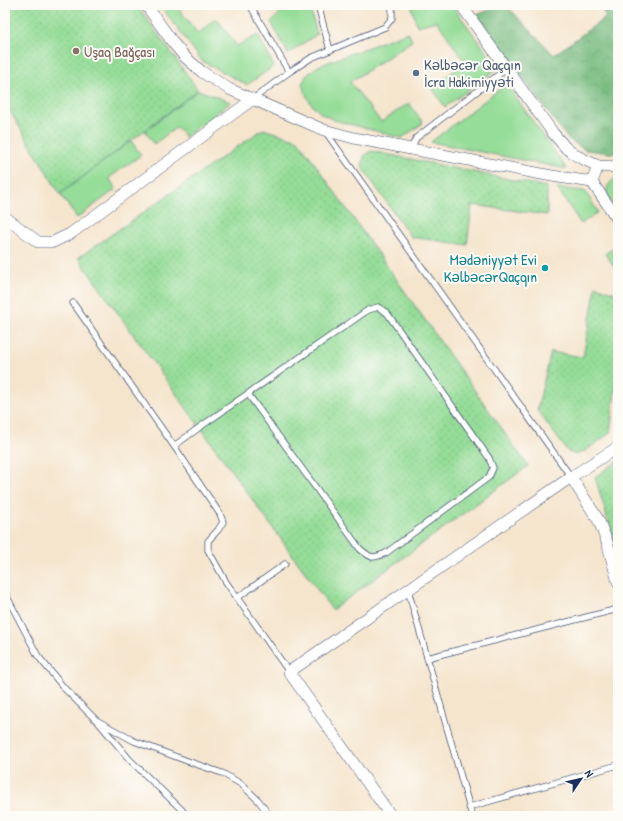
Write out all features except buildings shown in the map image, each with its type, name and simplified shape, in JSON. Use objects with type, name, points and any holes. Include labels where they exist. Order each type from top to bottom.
[{"type":"street","points":[[146,5],[185,57],[202,72],[229,89],[324,130],[354,138],[410,150],[592,182],[618,220]]},
{"type":"street","points":[[461,5],[506,69],[553,133],[566,148],[577,156],[598,166],[618,167]]},
{"type":"street","points":[[5,217],[38,242],[53,242],[70,234],[253,99]]},
{"type":"street","points":[[592,182],[598,166]]},
{"type":"street","points":[[391,816],[289,672],[572,477],[618,448]]},
{"type":"street","points":[[572,477],[599,521],[607,542],[618,582]]},
{"type":"lane","points":[[250,5],[289,72]]},
{"type":"lane","points":[[318,5],[330,50]]},
{"type":"lane","points":[[253,99],[289,72],[311,58],[385,27],[392,18],[392,5]]},
{"type":"lane","points":[[410,150],[416,138],[506,69]]},
{"type":"lane","points":[[324,130],[572,477]]},
{"type":"lane","points":[[72,303],[174,446],[220,514],[223,522],[208,541],[208,550],[226,582],[289,672]]},
{"type":"lane","points":[[174,446],[248,394],[368,310],[378,307],[387,313],[489,458],[493,468],[489,477],[386,553],[374,558],[368,556],[360,549],[248,394]]},
{"type":"lane","points":[[237,598],[285,564]]},
{"type":"lane","points":[[408,590],[472,816]]},
{"type":"lane","points":[[5,593],[38,656],[64,688],[96,720],[130,760],[182,810],[186,816]]},
{"type":"lane","points":[[427,658],[618,609]]},
{"type":"lane","points":[[96,720],[134,741],[222,773],[241,784],[258,800],[270,816]]},
{"type":"lane","points":[[469,807],[618,765]]},
{"type":"green space","points":[[5,5],[137,5],[198,90],[60,194],[5,103]]},
{"type":"green space","points":[[160,5],[176,5],[198,34],[216,18],[237,46],[258,35],[274,66],[247,85],[202,61]]},
{"type":"green space","points":[[283,5],[309,5],[317,34],[288,54],[271,22],[285,8]]},
{"type":"green space","points":[[411,5],[452,5],[498,68],[445,107],[432,88],[465,62],[437,21],[417,26]]},
{"type":"green space","points":[[501,5],[506,5],[554,55],[606,17],[599,5],[618,5],[618,154],[585,150],[567,138],[477,15]]},
{"type":"green space","points":[[408,32],[412,41],[350,82],[381,122],[409,103],[423,123],[402,138],[334,120],[322,114],[312,105],[302,84],[306,76],[318,66]]},
{"type":"green space","points":[[506,84],[567,169],[431,142]]},
{"type":"green space","points":[[198,90],[231,102],[185,137],[177,127],[154,144],[145,131]]},
{"type":"green space","points":[[263,129],[298,140],[528,466],[332,610],[78,258]]},
{"type":"green space","points":[[131,141],[141,155],[109,178],[116,189],[77,218],[60,194]]},
{"type":"green space","points":[[371,151],[547,187],[547,215],[472,205],[467,245],[411,237],[362,167],[364,156]]},
{"type":"green space","points":[[618,176],[618,212],[608,197],[607,189],[608,185]]},
{"type":"green space","points":[[557,188],[585,191],[598,212],[581,224]]},
{"type":"green space","points":[[618,245],[618,271],[605,254]]},
{"type":"green space","points":[[596,286],[618,294],[618,366],[610,433],[585,451],[576,455],[568,452],[537,410],[551,352],[583,357]]},
{"type":"green space","points":[[618,461],[618,554],[595,477]]},
{"type":"place","name":"Uşaq Bağçası","points":[[76,51]]},
{"type":"place","name":"Kəlbəcər Qaçqın İcra Hakimiyyəti","points":[[416,73]]},
{"type":"place","name":"Mədəniyyət Evi KəlbəcərQaçqın","points":[[545,268]]}]
